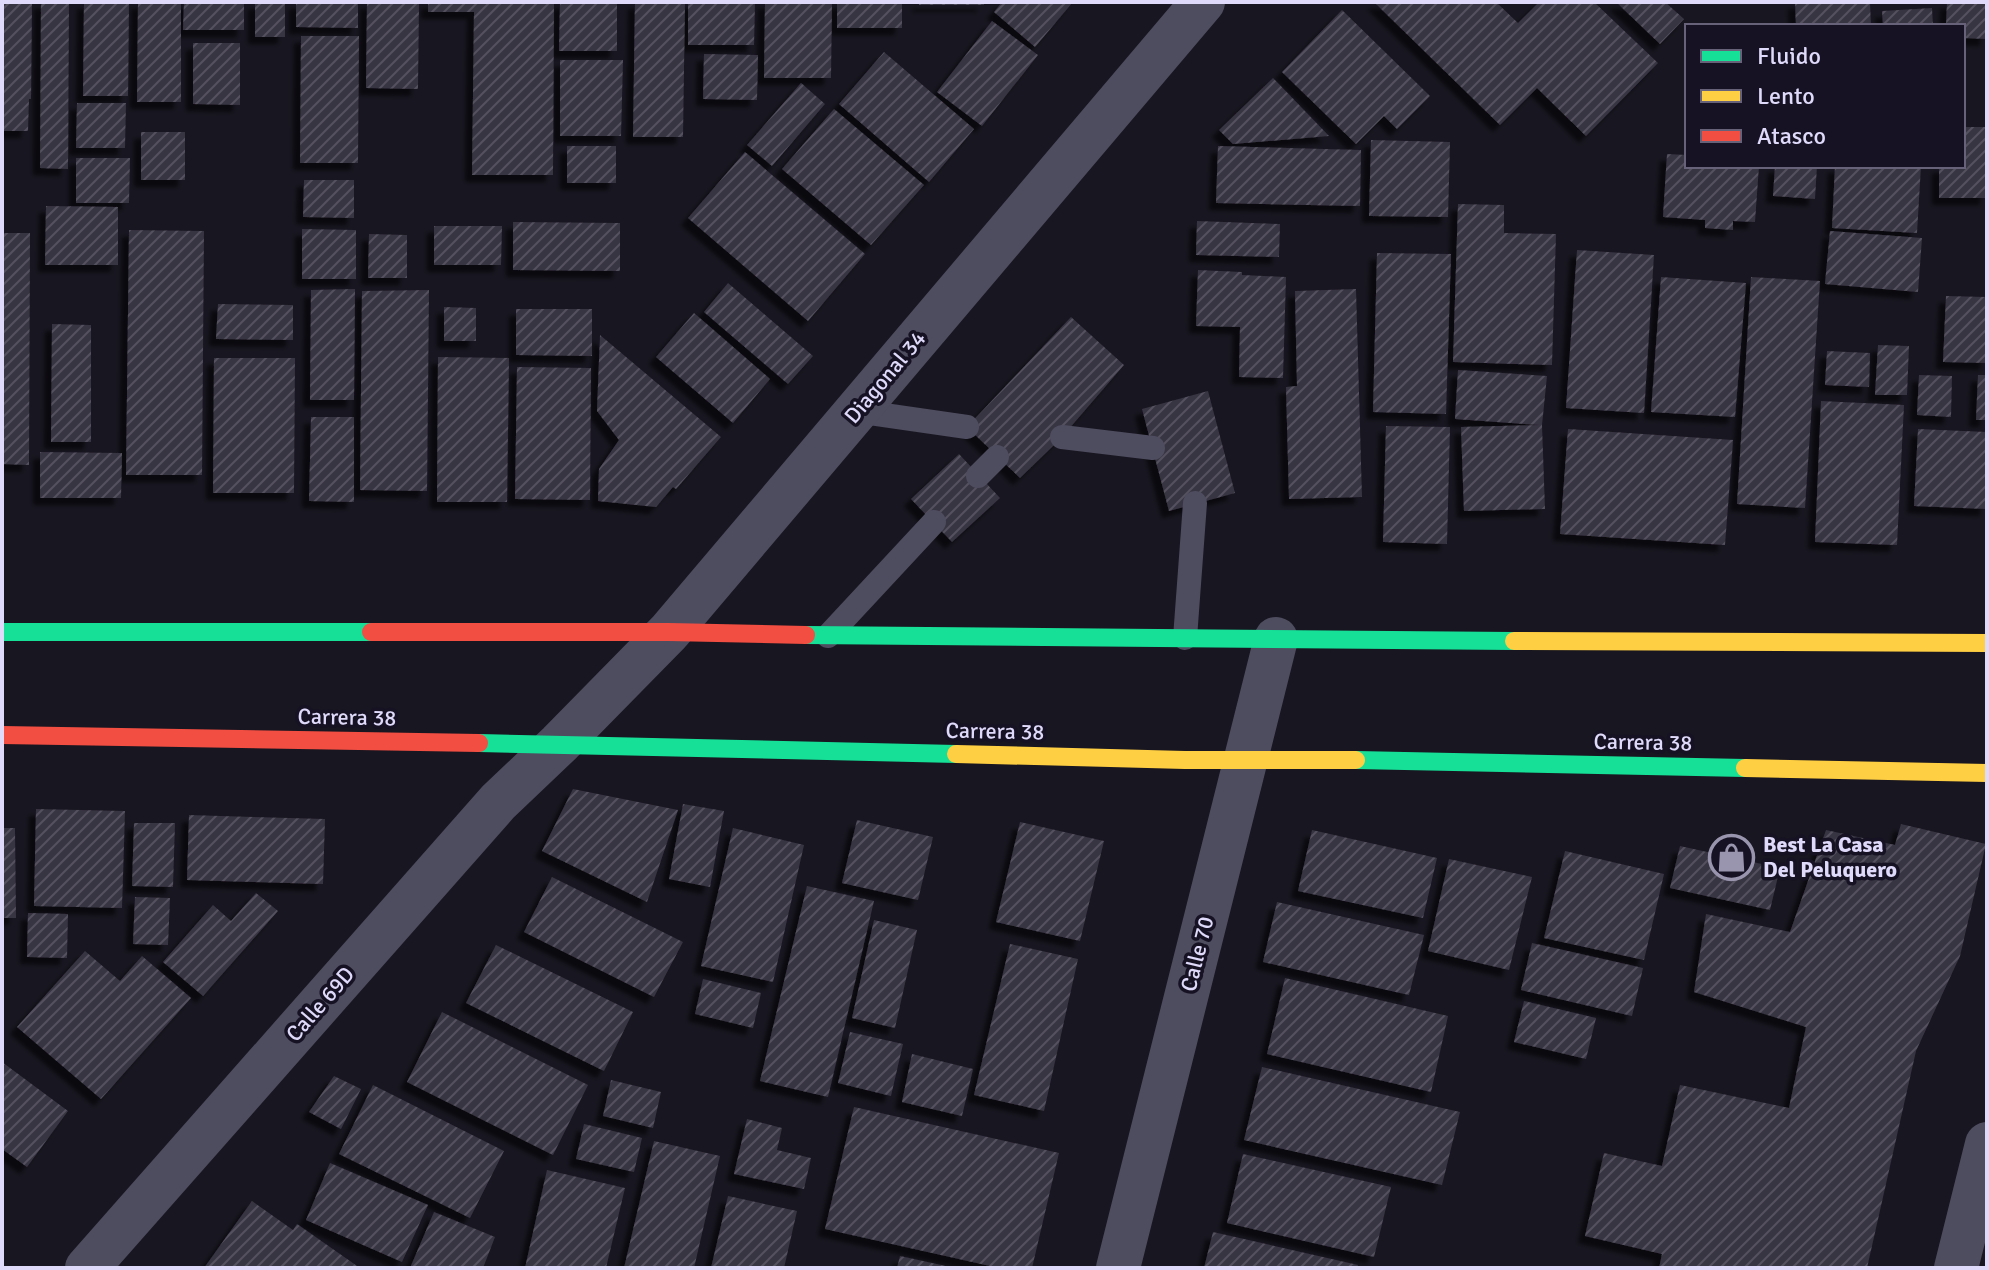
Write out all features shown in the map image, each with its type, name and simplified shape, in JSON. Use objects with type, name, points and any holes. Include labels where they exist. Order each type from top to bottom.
[{"type":"main road","points":[[2,632],[669,632],[1218,640],[1987,643]]},
{"type":"main road","name":"Carrera 38","points":[[2,735],[1987,773]]},
{"type":"street","name":"Diagonal 34","points":[[559,744],[669,632],[1203,2]]},
{"type":"street","name":"Calle 70","points":[[1118,1268],[1276,639]]},
{"type":"street","name":"Calle 69D","points":[[87,1268],[498,802],[559,744]]},
{"type":"street","points":[[1956,1268],[1987,1144]]},
{"type":"lane","points":[[856,411],[967,427]]},
{"type":"lane","points":[[1062,437],[1153,448]]},
{"type":"lane","points":[[978,476],[997,457]]},
{"type":"lane","points":[[1185,638],[1195,503]]},
{"type":"lane","points":[[828,636],[934,522]]},
{"type":"building","points":[[2,2],[32,2],[28,131],[2,131]]},
{"type":"building","points":[[41,2],[69,2],[68,169],[40,168]]},
{"type":"building","points":[[84,2],[129,2],[128,96],[83,96]]},
{"type":"building","points":[[138,2],[181,2],[181,102],[137,102]]},
{"type":"building","points":[[184,2],[244,2],[244,30],[183,30]]},
{"type":"building","points":[[255,2],[285,2],[285,37],[255,37]]},
{"type":"building","points":[[296,2],[358,2],[358,28],[296,27]]},
{"type":"building","points":[[367,2],[419,2],[418,89],[366,88]]},
{"type":"building","points":[[428,2],[554,2],[553,175],[472,175],[474,12],[428,12]]},
{"type":"building","points":[[560,2],[617,2],[617,51],[559,51]]},
{"type":"building","points":[[635,2],[685,2],[683,137],[633,137]]},
{"type":"building","points":[[688,2],[755,2],[754,45],[688,45]]},
{"type":"building","points":[[765,2],[832,2],[831,78],[764,78]]},
{"type":"building","points":[[837,2],[902,2],[902,28],[837,28]]},
{"type":"building","points":[[919,2],[984,2],[984,5],[919,5]]},
{"type":"building","points":[[1002,2],[1073,2],[1035,47],[994,12]]},
{"type":"building","points":[[1374,2],[1496,2],[1518,23],[1539,2],[1594,2],[1658,63],[1586,136],[1537,88],[1500,125]]},
{"type":"building","points":[[1616,2],[1665,2],[1684,19],[1660,44]]},
{"type":"building","points":[[1795,2],[1870,2],[1871,24],[1796,24]]},
{"type":"building","points":[[1947,2],[1987,2],[1987,39],[1965,38],[1965,24],[1946,24]]},
{"type":"building","points":[[1932,8],[1933,24],[1883,24],[1882,11]]},
{"type":"building","points":[[1342,10],[1430,96],[1397,129],[1384,116],[1356,144],[1282,72]]},
{"type":"building","points":[[992,21],[1038,55],[982,126],[937,92]]},
{"type":"building","points":[[301,36],[359,36],[358,163],[300,163]]},
{"type":"building","points":[[193,43],[240,43],[240,105],[193,104]]},
{"type":"building","points":[[884,52],[974,129],[929,182],[839,104]]},
{"type":"building","points":[[704,54],[758,55],[757,100],[703,99]]},
{"type":"building","points":[[560,60],[623,60],[621,136],[560,136]]},
{"type":"building","points":[[1273,78],[1329,136],[1233,144],[1219,130]]},
{"type":"building","points":[[801,83],[825,104],[772,166],[747,145]]},
{"type":"building","points":[[77,103],[126,103],[125,148],[76,148]]},
{"type":"building","points":[[834,109],[924,185],[871,245],[782,169]]},
{"type":"building","points":[[1965,127],[1987,127],[1987,198],[1939,198],[1939,168],[1965,168]]},
{"type":"building","points":[[141,132],[185,132],[185,180],[141,180]]},
{"type":"building","points":[[1371,140],[1450,142],[1448,217],[1369,216]]},
{"type":"building","points":[[567,146],[616,146],[616,183],[567,183]]},
{"type":"building","points":[[1218,146],[1361,150],[1360,206],[1216,203]]},
{"type":"building","points":[[745,152],[865,254],[808,321],[688,218]]},
{"type":"building","points":[[1667,154],[1685,155],[1685,168],[1759,168],[1755,222],[1733,221],[1733,230],[1705,228],[1705,220],[1663,217]]},
{"type":"building","points":[[76,158],[130,158],[129,203],[76,203]]},
{"type":"building","points":[[1775,168],[1817,168],[1815,199],[1773,196]]},
{"type":"building","points":[[1835,168],[1921,168],[1917,233],[1832,228]]},
{"type":"building","points":[[304,180],[354,180],[354,218],[303,217]]},
{"type":"building","points":[[1458,204],[1504,205],[1504,233],[1556,234],[1552,365],[1453,362]]},
{"type":"building","points":[[46,206],[118,207],[118,265],[45,265]]},
{"type":"building","points":[[1197,221],[1280,224],[1279,257],[1196,255]]},
{"type":"building","points":[[513,222],[620,223],[620,271],[513,270]]},
{"type":"building","points":[[434,226],[502,226],[501,265],[434,265]]},
{"type":"building","points":[[302,229],[356,230],[356,279],[302,279]]},
{"type":"building","points":[[129,230],[204,231],[202,475],[126,475]]},
{"type":"building","points":[[1830,231],[1922,238],[1918,292],[1825,284]]},
{"type":"building","points":[[2,233],[30,233],[29,465],[2,464]]},
{"type":"building","points":[[369,234],[407,235],[407,278],[368,278]]},
{"type":"building","points":[[1577,250],[1654,255],[1644,413],[1566,408]]},
{"type":"building","points":[[1377,253],[1451,254],[1446,414],[1373,412]]},
{"type":"building","points":[[1198,270],[1286,277],[1283,378],[1239,377],[1240,327],[1196,326]]},
{"type":"building","points":[[1661,277],[1746,283],[1735,417],[1651,412]]},
{"type":"building","points":[[1751,277],[1820,281],[1805,508],[1737,504]]},
{"type":"building","points":[[728,283],[813,356],[788,384],[704,312]]},
{"type":"building","points":[[355,289],[354,400],[310,400],[311,290]]},
{"type":"building","points":[[1356,289],[1362,497],[1289,499],[1286,387],[1297,386],[1295,291]]},
{"type":"building","points":[[429,290],[427,491],[360,490],[362,291]]},
{"type":"building","points":[[1946,296],[1987,297],[1987,363],[1943,362]]},
{"type":"building","points":[[218,304],[293,305],[293,340],[216,339]]},
{"type":"building","points":[[444,307],[476,308],[476,341],[444,341]]},
{"type":"building","points":[[516,309],[592,309],[592,356],[516,355]]},
{"type":"building","points":[[694,313],[770,379],[733,423],[656,357]]},
{"type":"building","points":[[1071,317],[1124,365],[1062,437],[1020,478],[967,427]]},
{"type":"building","points":[[52,324],[91,325],[91,442],[51,442]]},
{"type":"building","points":[[600,335],[721,437],[676,489],[673,487],[656,507],[598,501],[599,469],[619,440],[597,411]]},
{"type":"building","points":[[1878,345],[1909,346],[1907,395],[1875,395]]},
{"type":"building","points":[[1827,351],[1870,353],[1869,387],[1825,385]]},
{"type":"building","points":[[438,357],[509,358],[507,502],[437,502]]},
{"type":"building","points":[[214,358],[295,358],[294,493],[213,493]]},
{"type":"building","points":[[517,367],[591,368],[590,500],[515,499]]},
{"type":"building","points":[[1458,370],[1547,376],[1542,425],[1545,509],[1464,511],[1461,427],[1539,425],[1455,419]]},
{"type":"building","points":[[1919,375],[1952,376],[1951,417],[1917,415]]},
{"type":"building","points":[[1978,375],[1987,375],[1987,420],[1976,420]]},
{"type":"building","points":[[1208,391],[1235,493],[1169,511],[1142,409]]},
{"type":"building","points":[[1821,401],[1904,405],[1897,545],[1815,542]]},
{"type":"building","points":[[311,417],[354,417],[354,502],[309,501]]},
{"type":"building","points":[[1386,426],[1450,427],[1447,544],[1383,542]]},
{"type":"building","points":[[1568,429],[1733,440],[1725,545],[1560,534]]},
{"type":"building","points":[[1918,429],[1987,432],[1987,509],[1914,506]]},
{"type":"building","points":[[40,452],[122,453],[121,498],[40,498]]},
{"type":"building","points":[[959,454],[1000,498],[952,542],[911,499]]},
{"type":"building","points":[[573,789],[678,810],[647,902],[542,851]]},
{"type":"building","points":[[683,804],[724,811],[710,887],[669,879]]},
{"type":"building","points":[[36,809],[125,811],[122,908],[34,906]]},
{"type":"building","points":[[189,815],[325,819],[323,884],[187,880]]},
{"type":"building","points":[[857,820],[933,837],[918,900],[842,883]]},
{"type":"building","points":[[1020,822],[1104,841],[1080,941],[996,922]]},
{"type":"building","points":[[134,823],[175,823],[173,887],[132,886]]},
{"type":"building","points":[[1901,824],[1986,844],[1960,956],[1916,1051],[1867,1268],[1659,1268],[1662,1254],[1585,1236],[1604,1153],[1662,1166],[1680,1085],[1789,1108],[1806,1027],[1694,992],[1706,914],[1790,932],[1826,830],[1895,845]]},
{"type":"building","points":[[2,828],[15,828],[16,918],[2,918]]},
{"type":"building","points":[[733,828],[804,845],[773,982],[701,966]]},
{"type":"building","points":[[1312,830],[1437,858],[1423,918],[1298,891]]},
{"type":"building","points":[[1680,846],[1780,868],[1770,910],[1670,888]]},
{"type":"building","points":[[1565,851],[1664,874],[1644,960],[1544,938]]},
{"type":"building","points":[[1449,859],[1532,877],[1509,970],[1428,951]]},
{"type":"building","points":[[552,877],[683,942],[654,997],[524,932]]},
{"type":"building","points":[[807,886],[874,901],[828,1097],[760,1081]]},
{"type":"building","points":[[256,893],[278,911],[203,996],[163,962],[213,905],[231,921]]},
{"type":"building","points":[[135,897],[170,898],[168,945],[133,944]]},
{"type":"building","points":[[1277,902],[1424,935],[1409,995],[1263,962]]},
{"type":"building","points":[[28,913],[68,914],[67,958],[27,957]]},
{"type":"building","points":[[874,920],[917,930],[895,1028],[852,1018]]},
{"type":"building","points":[[1532,943],[1643,968],[1632,1016],[1521,990]]},
{"type":"building","points":[[1010,944],[1078,959],[1044,1111],[974,1095]]},
{"type":"building","points":[[496,945],[633,1012],[604,1071],[466,1003]]},
{"type":"building","points":[[85,951],[120,981],[142,956],[191,998],[101,1099],[17,1027]]},
{"type":"building","points":[[1285,978],[1448,1016],[1431,1092],[1267,1054]]},
{"type":"building","points":[[703,979],[761,993],[753,1028],[695,1014]]},
{"type":"building","points":[[1524,1001],[1596,1018],[1586,1059],[1514,1042]]},
{"type":"building","points":[[442,1012],[588,1085],[553,1155],[407,1082]]},
{"type":"building","points":[[850,1032],[903,1044],[891,1096],[838,1083]]},
{"type":"building","points":[[912,1054],[973,1069],[962,1116],[902,1102]]},
{"type":"building","points":[[2,1062],[68,1111],[27,1167],[2,1149]]},
{"type":"building","points":[[1262,1067],[1460,1112],[1442,1185],[1244,1140]]},
{"type":"building","points":[[334,1076],[361,1089],[341,1129],[309,1112]]},
{"type":"building","points":[[611,1080],[661,1092],[653,1128],[603,1116]]},
{"type":"building","points":[[373,1085],[504,1151],[470,1218],[339,1154]]},
{"type":"building","points":[[854,1107],[1059,1153],[1032,1268],[999,1268],[825,1229]]},
{"type":"building","points":[[747,1119],[782,1128],[777,1150],[811,1158],[804,1189],[734,1174]]},
{"type":"building","points":[[584,1124],[642,1138],[634,1172],[576,1159]]},
{"type":"building","points":[[654,1141],[720,1156],[694,1268],[624,1268]]},
{"type":"building","points":[[1243,1154],[1391,1187],[1374,1257],[1227,1223]]},
{"type":"building","points":[[330,1163],[428,1205],[402,1262],[306,1220]]},
{"type":"building","points":[[547,1170],[625,1188],[606,1268],[525,1268]]},
{"type":"building","points":[[728,1196],[797,1211],[784,1268],[711,1268]]},
{"type":"building","points":[[252,1201],[293,1230],[297,1224],[360,1268],[204,1268]]},
{"type":"building","points":[[434,1212],[495,1237],[483,1268],[410,1268]]},
{"type":"building","points":[[1213,1232],[1358,1265],[1357,1268],[1204,1268]]},
{"type":"building","points":[[900,1256],[950,1267],[950,1268],[897,1268]]},
{"type":"traffic: fast","points":[[2,632],[371,632]]},
{"type":"traffic: fast","points":[[806,635],[1514,641]]},
{"type":"traffic: fast","points":[[479,743],[956,754]]},
{"type":"traffic: fast","points":[[1356,760],[1745,768]]},
{"type":"traffic: slow","points":[[1514,641],[1987,643]]},
{"type":"traffic: slow","points":[[956,754],[1185,760],[1356,760]]},
{"type":"traffic: slow","points":[[1745,768],[1987,773]]},
{"type":"traffic: jam","points":[[371,632],[806,635]]},
{"type":"traffic: jam","points":[[2,735],[479,743]]},
{"type":"place","name":"Best La Casa Del Peluquero","points":[[1732,857]]}]
